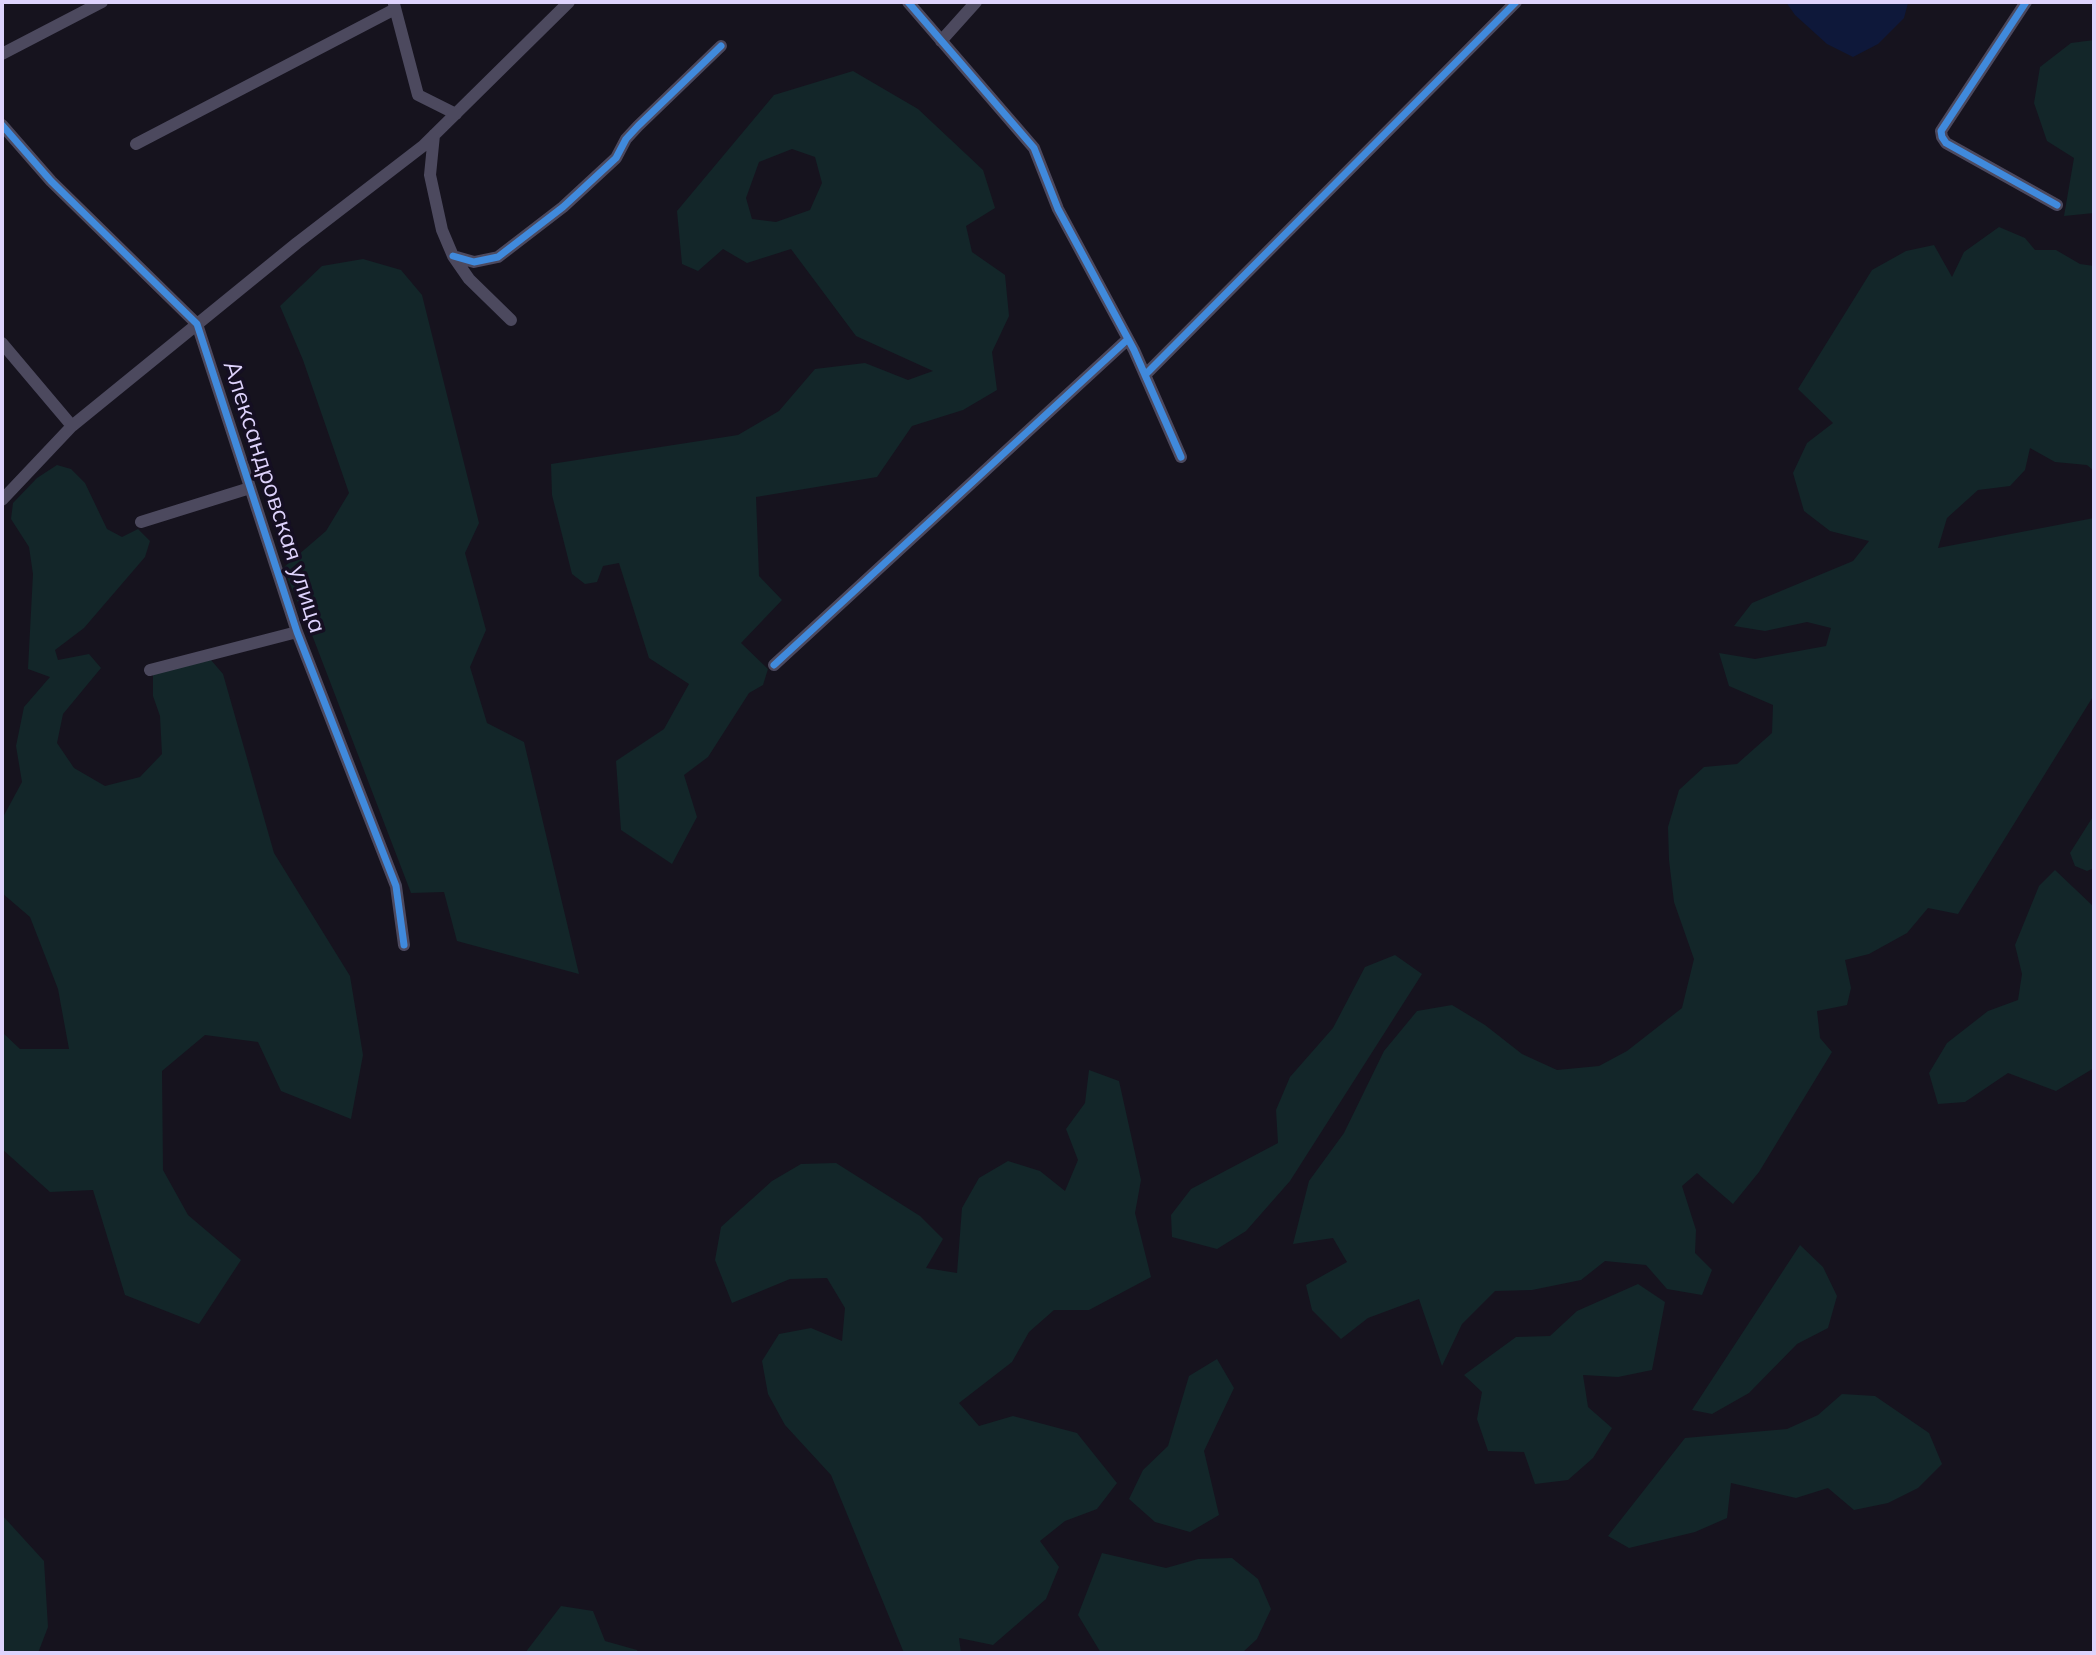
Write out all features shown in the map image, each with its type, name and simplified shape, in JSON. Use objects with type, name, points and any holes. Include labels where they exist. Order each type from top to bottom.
[{"type":"street","points":[[2,54],[103,2]]},
{"type":"street","points":[[2,500],[72,426],[434,135],[569,2]]},
{"type":"street","points":[[908,2],[1034,148],[1058,209],[1128,339],[1181,457]]},
{"type":"street","points":[[941,41],[976,2]]},
{"type":"street","points":[[1145,375],[1516,2]]},
{"type":"street","points":[[2026,2],[1941,131],[1946,143],[2057,205]]},
{"type":"street","points":[[136,144],[394,5],[418,95],[456,114]]},
{"type":"street","points":[[453,256],[474,262],[498,257],[563,207],[616,159],[626,139],[638,126],[721,46]]},
{"type":"street","name":"Александровская улица","points":[[2,125],[51,181],[197,324],[298,632],[396,886],[404,945]]},
{"type":"street","points":[[434,135],[430,175],[442,230],[453,256],[469,279],[511,320]]},
{"type":"street","points":[[774,665],[1128,339]]},
{"type":"street","points":[[2,343],[72,426]]},
{"type":"street","points":[[141,522],[250,488]]},
{"type":"street","points":[[150,670],[298,632]]},
{"type":"green space","points":[[2094,40],[2094,213],[2064,216],[2074,158],[2047,141],[2034,103],[2040,67],[2071,43]]},
{"type":"green space","points":[[853,71],[918,109],[983,170],[995,208],[966,226],[972,252],[1005,275],[1009,316],[992,352],[997,390],[963,410],[912,426],[877,477],[756,497],[759,576],[782,600],[741,643],[768,669],[763,685],[749,693],[708,757],[684,775],[697,817],[672,864],[621,830],[616,761],[664,729],[689,684],[649,658],[619,563],[603,566],[597,582],[585,584],[572,574],[552,495],[551,464],[738,435],[779,411],[815,369],[865,363],[908,380],[933,371],[856,336],[791,249],[747,263],[723,249],[698,271],[682,264],[677,211],[774,95]],"holes":[[[792,149],[815,157],[822,183],[810,210],[776,222],[752,219],[746,198],[759,162]]]},
{"type":"green space","points":[[1999,227],[2025,238],[2035,250],[2056,250],[2080,264],[2094,266],[2094,471],[2087,465],[2055,462],[2030,448],[2025,470],[2010,486],[1978,490],[1947,518],[1938,548],[2094,518],[2094,695],[1958,914],[1928,908],[1907,933],[1869,954],[1845,960],[1851,988],[1847,1005],[1817,1011],[1820,1038],[1832,1052],[1759,1172],[1733,1204],[1697,1173],[1682,1186],[1696,1230],[1695,1253],[1712,1270],[1702,1295],[1667,1289],[1646,1265],[1605,1261],[1581,1280],[1532,1290],[1495,1291],[1462,1324],[1442,1366],[1419,1299],[1368,1318],[1341,1339],[1312,1310],[1306,1285],[1347,1262],[1333,1238],[1293,1244],[1309,1181],[1344,1133],[1384,1051],[1417,1011],[1452,1005],[1485,1025],[1522,1054],[1557,1070],[1599,1066],[1627,1051],[1682,1008],[1694,959],[1674,902],[1669,860],[1668,827],[1679,790],[1704,767],[1737,764],[1772,733],[1773,705],[1729,686],[1719,653],[1755,659],[1826,646],[1831,628],[1807,622],[1765,631],[1734,626],[1752,603],[1853,561],[1869,541],[1830,531],[1804,511],[1793,473],[1807,443],[1833,423],[1798,389],[1872,270],[1906,251],[1934,245],[1952,277],[1964,252]]},
{"type":"green space","points":[[363,259],[401,270],[422,295],[479,523],[465,553],[486,630],[470,667],[487,723],[524,742],[579,974],[457,941],[444,892],[411,893],[314,640],[283,568],[326,531],[349,493],[303,360],[280,306],[322,266]]},
{"type":"green space","points":[[57,465],[71,469],[85,483],[107,529],[122,537],[138,529],[150,541],[145,557],[84,628],[55,650],[58,660],[89,654],[101,668],[63,714],[57,743],[74,768],[105,786],[140,777],[162,754],[160,716],[153,696],[153,673],[211,660],[223,674],[274,853],[350,976],[363,1055],[351,1119],[281,1091],[258,1042],[205,1035],[162,1071],[163,1170],[188,1215],[241,1260],[199,1324],[125,1295],[93,1190],[50,1192],[2,1149],[2,1032],[20,1049],[69,1049],[58,989],[30,917],[2,893],[2,819],[22,782],[16,746],[24,707],[50,677],[28,669],[33,574],[29,547],[11,519],[13,503],[37,478]]},
{"type":"green space","points":[[2094,815],[2094,868],[2087,871],[2075,866],[2070,853]]},
{"type":"green space","points":[[2055,870],[2094,907],[2094,1068],[2056,1091],[2008,1073],[1965,1102],[1938,1104],[1929,1073],[1947,1043],[1988,1011],[2018,1000],[2022,974],[2015,945],[2039,886]]},
{"type":"green space","points":[[1395,955],[1422,974],[1290,1181],[1246,1231],[1217,1249],[1172,1237],[1171,1215],[1191,1189],[1278,1143],[1276,1110],[1290,1077],[1333,1028],[1365,967]]},
{"type":"green space","points":[[1089,1070],[1119,1081],[1141,1180],[1135,1213],[1151,1277],[1089,1310],[1054,1310],[1029,1332],[1012,1362],[959,1403],[979,1426],[1013,1416],[1077,1433],[1117,1483],[1097,1509],[1065,1521],[1040,1541],[1059,1567],[1046,1599],[993,1645],[959,1638],[961,1653],[904,1653],[831,1475],[785,1425],[768,1394],[762,1361],[779,1334],[811,1328],[842,1341],[845,1308],[827,1278],[790,1279],[732,1303],[715,1260],[721,1227],[772,1181],[801,1164],[836,1163],[920,1216],[943,1239],[926,1268],[957,1273],[962,1208],[979,1178],[1008,1161],[1040,1171],[1065,1191],[1078,1160],[1066,1129],[1085,1103]]},
{"type":"green space","points":[[1800,1245],[1823,1267],[1837,1296],[1828,1328],[1797,1344],[1749,1393],[1712,1414],[1692,1410]]},
{"type":"green space","points":[[1638,1284],[1665,1302],[1652,1370],[1618,1377],[1583,1375],[1588,1407],[1612,1428],[1593,1458],[1568,1480],[1535,1484],[1524,1452],[1488,1451],[1477,1419],[1482,1392],[1464,1375],[1516,1337],[1550,1336],[1577,1311]]},
{"type":"green space","points":[[1217,1359],[1234,1388],[1204,1451],[1219,1515],[1190,1532],[1155,1522],[1129,1499],[1143,1470],[1168,1446],[1189,1376]]},
{"type":"green space","points":[[1842,1394],[1875,1396],[1929,1433],[1942,1464],[1918,1488],[1888,1503],[1854,1510],[1828,1488],[1796,1498],[1731,1483],[1727,1518],[1695,1532],[1629,1548],[1608,1536],[1685,1438],[1787,1429],[1818,1415]]},
{"type":"green space","points":[[2,1515],[44,1561],[48,1627],[38,1653],[2,1653]]},
{"type":"green space","points":[[1102,1553],[1166,1568],[1198,1559],[1232,1558],[1258,1579],[1271,1609],[1257,1639],[1242,1653],[1101,1653],[1078,1615]]},
{"type":"green space","points":[[561,1606],[593,1611],[605,1641],[637,1650],[638,1653],[525,1653]]},
{"type":"water","points":[[1786,2],[1908,3],[1904,18],[1878,44],[1853,57],[1827,44],[1795,15]]},
{"type":"cycle path","points":[[908,2],[1034,148],[1058,209],[1134,350],[1181,457]]},
{"type":"cycle path","points":[[1145,375],[1516,2]]},
{"type":"cycle path","points":[[2026,2],[1941,131],[1946,143],[2057,205]]},
{"type":"cycle path","points":[[453,256],[474,262],[498,257],[563,207],[616,158],[626,139],[638,126],[721,46]]},
{"type":"cycle path","points":[[2,125],[51,181],[197,324],[297,632],[396,886],[404,945]]},
{"type":"cycle path","points":[[774,665],[1128,339]]}]
